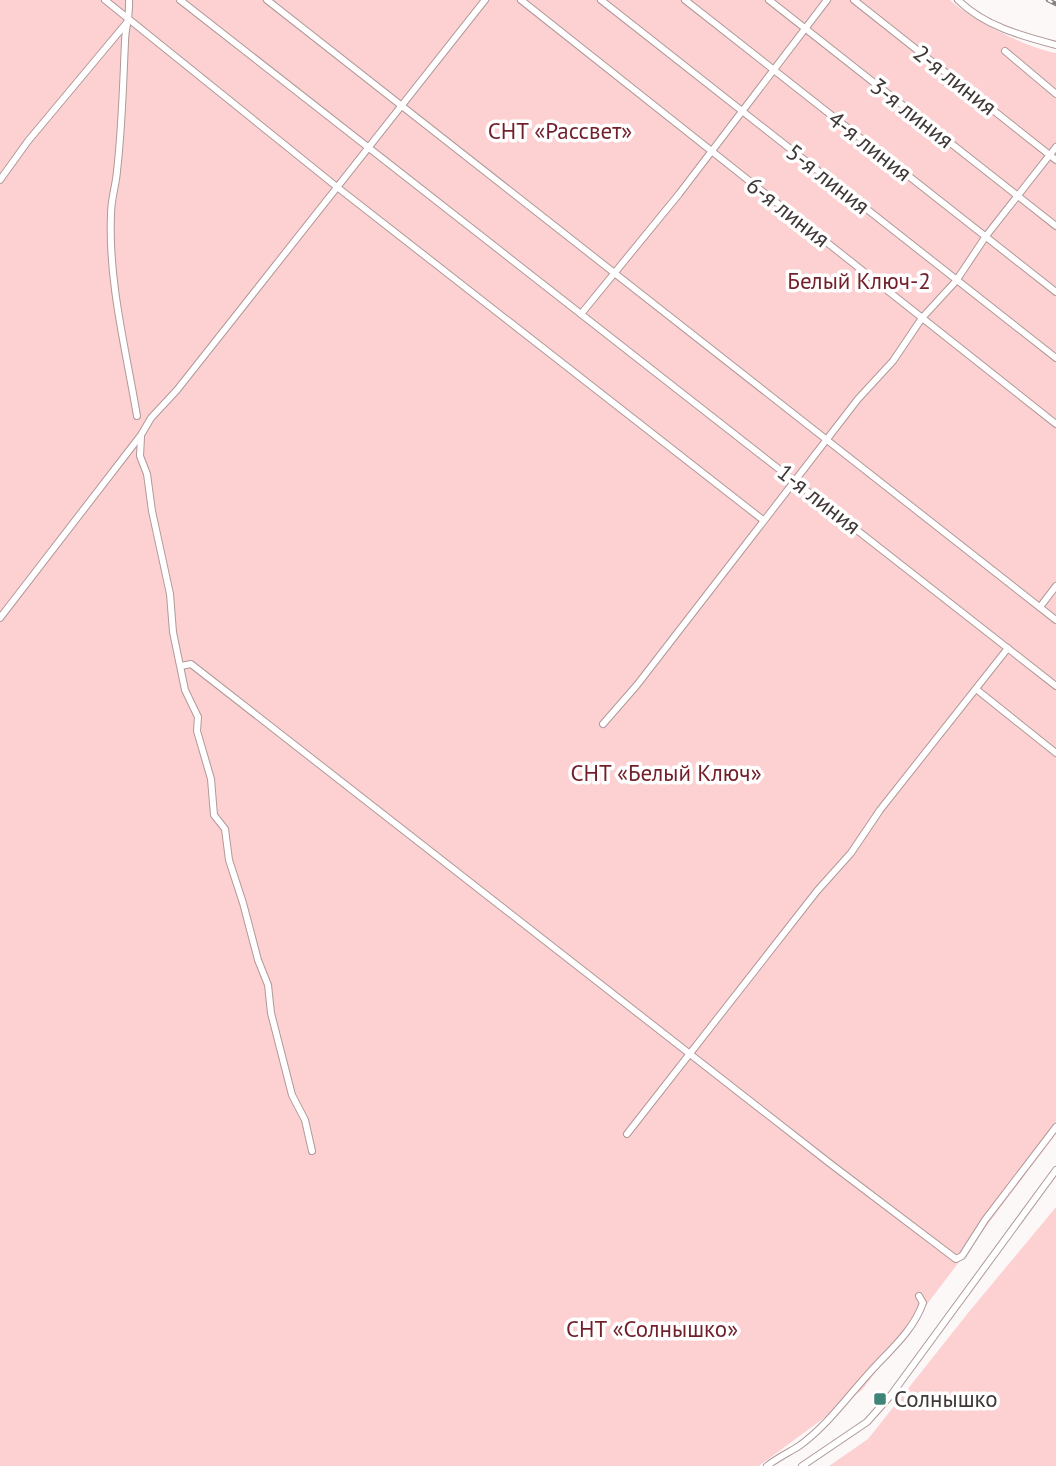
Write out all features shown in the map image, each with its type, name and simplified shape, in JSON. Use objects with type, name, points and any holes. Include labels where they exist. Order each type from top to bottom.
[{"type":"street","points":[[105,0],[337,187],[763,520]]},
{"type":"street","points":[[129,0],[130,19],[125,37],[124,88],[110,239],[124,349],[137,416]]},
{"type":"street","name":"1-я линия","points":[[180,0],[1056,686]]},
{"type":"street","points":[[267,0],[1056,620]]},
{"type":"street","points":[[0,618],[141,435],[151,418],[177,390],[485,0]]},
{"type":"street","name":"6-я линия","points":[[521,0],[1056,424]]},
{"type":"street","name":"5-я линия","points":[[601,0],[1056,358]]},
{"type":"street","name":"4-я линия","points":[[685,0],[1056,292]]},
{"type":"street","name":"3-я линия","points":[[769,0],[1056,226]]},
{"type":"street","points":[[581,314],[679,194],[827,0]]},
{"type":"street","name":"2-я линия","points":[[854,0],[1056,160]]},
{"type":"street","points":[[958,0],[965,7],[1014,34],[1056,45]]},
{"type":"street","points":[[0,180],[28,141],[130,19]]},
{"type":"street","points":[[1005,51],[1056,93]]},
{"type":"street","points":[[603,724],[637,685],[858,399],[893,361],[922,318],[956,281],[985,236],[1056,147]]},
{"type":"street","points":[[141,435],[140,456],[147,474],[170,594],[173,632],[185,690],[198,717],[197,731],[211,779],[214,815],[225,829],[229,860],[258,960],[268,985],[271,1013],[292,1095],[304,1120],[312,1151]]},
{"type":"street","points":[[1040,607],[1056,586]]},
{"type":"street","points":[[627,1135],[817,891],[851,853],[880,810],[1008,648]]},
{"type":"street","points":[[181,666],[191,664],[956,1259],[962,1256],[985,1220],[1056,1127]]},
{"type":"street","points":[[976,688],[1056,753]]},
{"type":"street","points":[[802,1466],[867,1422],[891,1395],[1056,1170]]},
{"type":"street","points":[[767,1466],[799,1446],[834,1413],[893,1348],[918,1318],[923,1303],[919,1296]]},
{"type":"green space","points":[[0,0],[950,0],[1000,32],[1056,53],[1056,1134],[862,1390],[759,1466],[0,1466]]},
{"type":"green space","points":[[1056,1207],[1056,1466],[829,1466],[868,1439]]},
{"type":"railway","points":[[1048,0],[1056,4]]},
{"type":"place","name":"Солнышко","points":[[880,1399]]},
{"type":"park label","name":"СНТ «Рассвет»","points":[[560,131]]},
{"type":"park label","name":"Белый Ключ-2","points":[[859,281]]},
{"type":"park label","name":"СНТ «Белый Ключ»","points":[[666,773]]},
{"type":"park label","name":"СНТ «Солнышко»","points":[[652,1329]]}]
